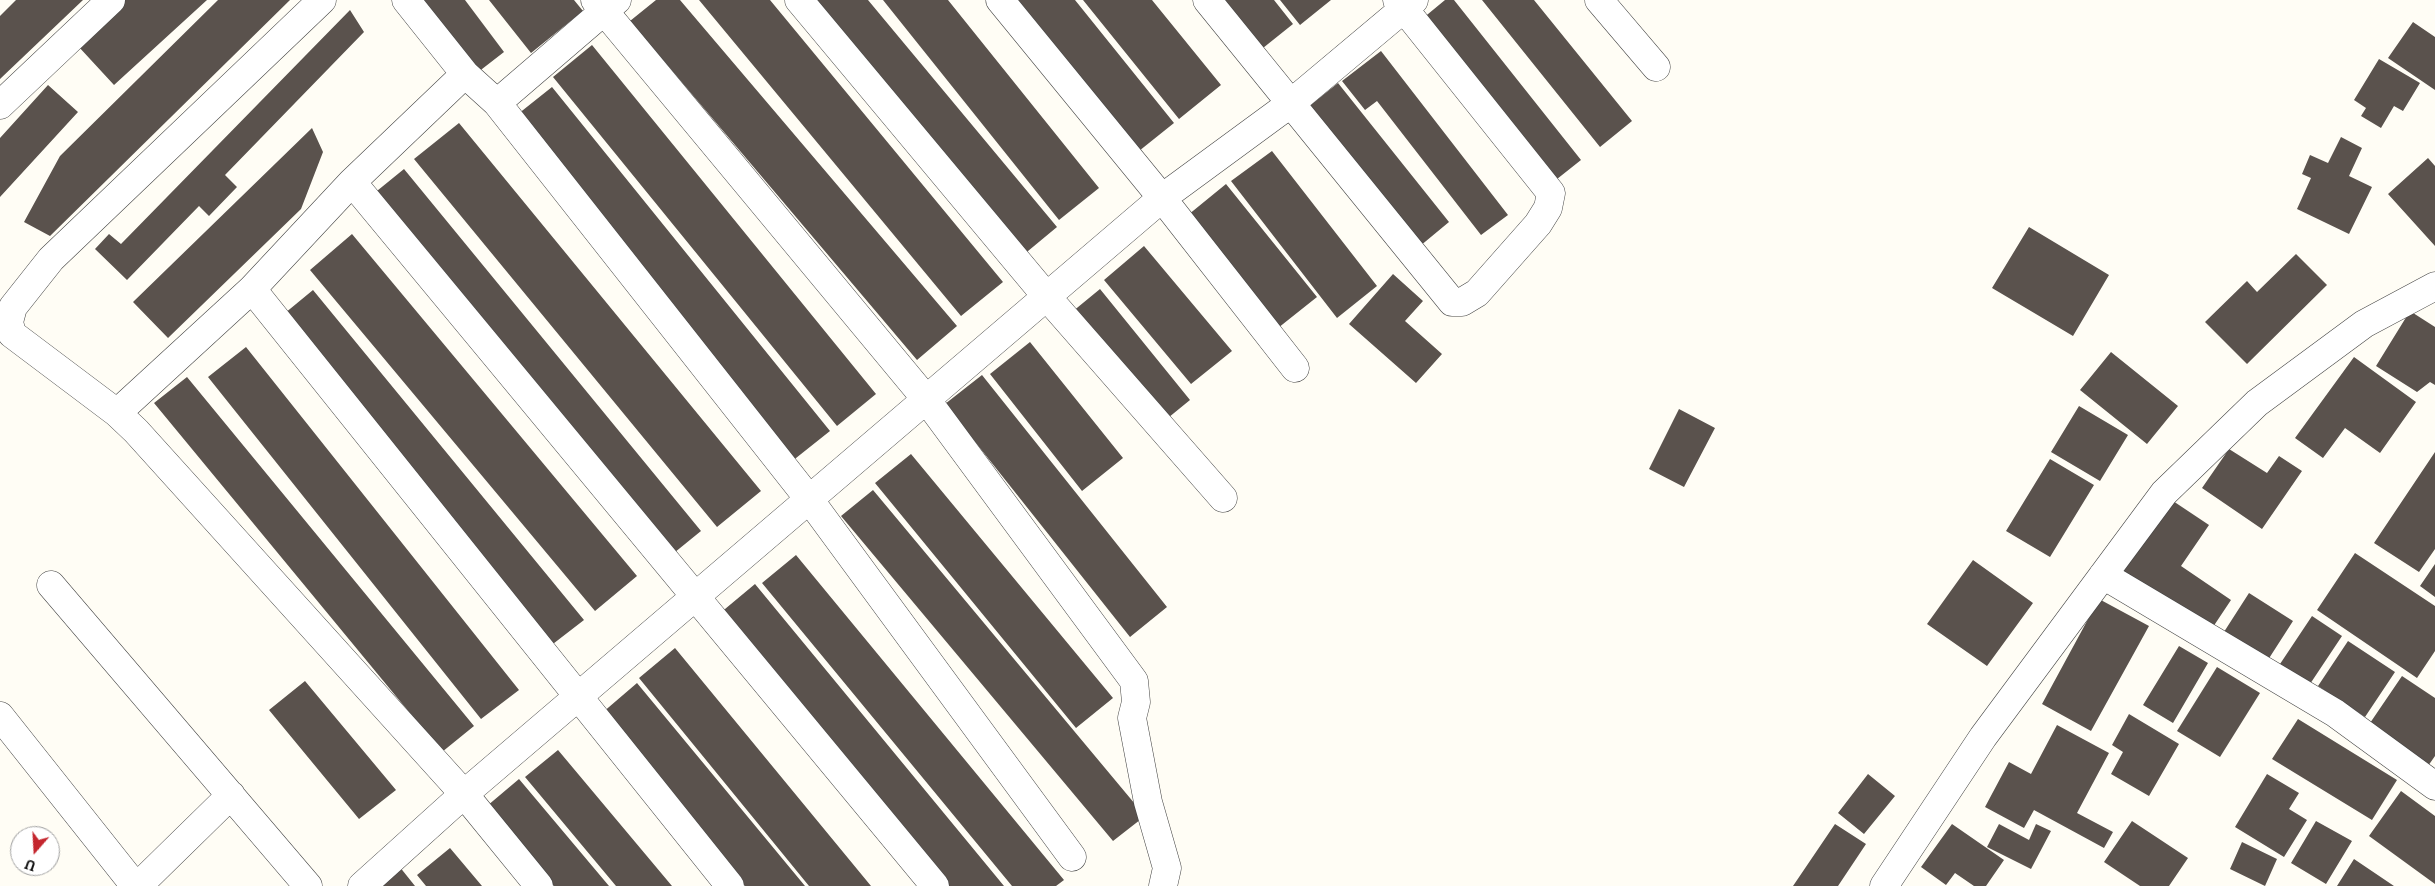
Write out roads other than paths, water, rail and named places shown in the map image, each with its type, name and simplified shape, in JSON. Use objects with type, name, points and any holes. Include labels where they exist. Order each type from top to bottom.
[{"type":"street","points":[[0,105],[110,0]]},
{"type":"street","points":[[322,0],[51,259],[13,307],[9,322],[12,334],[117,413],[149,446],[464,794],[539,886]]},
{"type":"street","points":[[406,0],[465,74],[497,103],[809,500],[1072,857]]},
{"type":"street","points":[[799,0],[1047,297],[1223,498]]},
{"type":"street","points":[[1000,0],[1162,198],[1295,368]]},
{"type":"street","points":[[362,886],[464,794],[1162,198],[1290,104],[1405,3],[1551,193],[1548,208],[1538,224],[1476,293],[1462,302],[1452,302],[1290,104],[1207,0]]},
{"type":"street","points":[[1599,0],[1656,67]]},
{"type":"street","points":[[497,103],[605,4],[926,399],[1134,682],[1136,702],[1132,718],[1150,810],[1167,868],[1164,886]]},
{"type":"street","points":[[117,413],[252,290],[352,182],[465,74]]},
{"type":"street","points":[[352,182],[935,886]]},
{"type":"street","points":[[1884,886],[1983,736],[2164,493],[2257,403],[2364,324],[2435,286]]},
{"type":"street","points":[[252,290],[730,886]]},
{"type":"street","points":[[2103,575],[2335,713],[2435,786]]},
{"type":"street","points":[[51,585],[308,886]]},
{"type":"street","points":[[0,716],[137,886],[231,795]]}]
